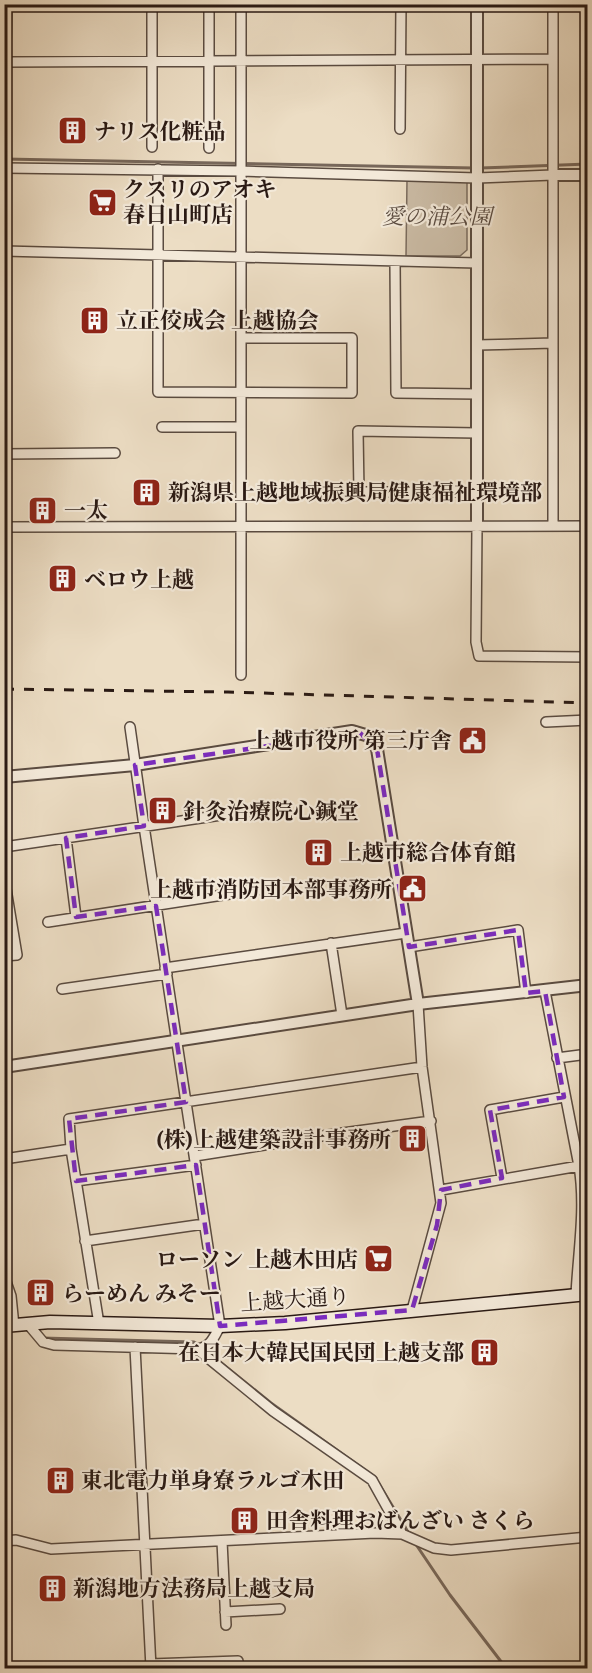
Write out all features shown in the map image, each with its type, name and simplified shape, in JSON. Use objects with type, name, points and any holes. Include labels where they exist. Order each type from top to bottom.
[{"type":"main road","points":[[4,76],[5,4]]},
{"type":"main road","name":"上越大通り","points":[[9,1326],[27,1323],[220,1326],[285,1323],[582,1295]]},
{"type":"street","points":[[152,4],[152,147]]},
{"type":"street","points":[[208,4],[208,148]]},
{"type":"street","points":[[241,4],[241,675]]},
{"type":"street","points":[[400,129],[401,4]]},
{"type":"street","points":[[477,4],[476,642],[479,656],[588,657]]},
{"type":"street","points":[[553,4],[553,526]]},
{"type":"street","points":[[5,62],[553,59]]},
{"type":"street","points":[[4,168],[241,171],[477,178],[588,175]]},
{"type":"street","points":[[158,170],[158,392],[352,393],[352,338],[241,338]]},
{"type":"street","points":[[4,251],[477,263]]},
{"type":"street","points":[[395,262],[396,393],[477,394]]},
{"type":"street","points":[[477,345],[553,343]]},
{"type":"street","points":[[162,427],[241,427]]},
{"type":"street","points":[[477,433],[358,431],[359,492],[477,492]]},
{"type":"street","points":[[4,454],[115,453]]},
{"type":"street","points":[[4,527],[588,526]]},
{"type":"street","points":[[546,722],[588,720]]},
{"type":"street","points":[[27,1323],[43,1342],[54,1345],[197,1349],[205,1348],[212,1341],[220,1326],[130,727]]},
{"type":"street","points":[[4,777],[135,765],[352,731],[369,736],[377,749],[409,947],[418,1004],[422,1067],[441,1190],[436,1226],[412,1310]]},
{"type":"street","points":[[4,847],[263,809]]},
{"type":"street","points":[[66,838],[76,918]]},
{"type":"street","points":[[4,877],[17,955],[4,956]]},
{"type":"street","points":[[48,922],[275,887]]},
{"type":"street","points":[[409,947],[518,930],[526,993]]},
{"type":"street","points":[[62,989],[332,943],[406,933]]},
{"type":"street","points":[[332,943],[342,1015]]},
{"type":"street","points":[[4,1067],[418,1004],[588,985]]},
{"type":"street","points":[[546,991],[582,1184],[582,1295]]},
{"type":"street","points":[[557,1058],[588,1054]]},
{"type":"street","points":[[99,1324],[71,1149],[69,1119],[422,1067]]},
{"type":"street","points":[[502,1178],[490,1110],[564,1097]]},
{"type":"street","points":[[76,1180],[196,1161],[328,1135],[431,1121]]},
{"type":"street","points":[[4,1159],[71,1149]]},
{"type":"street","points":[[441,1190],[579,1166]]},
{"type":"street","points":[[85,1241],[204,1224]]},
{"type":"street","points":[[4,1276],[11,1296],[9,1326]]},
{"type":"street","points":[[135,1347],[151,1666],[238,1660],[238,1668]]},
{"type":"street","points":[[197,1349],[273,1411],[372,1480],[402,1534]]},
{"type":"street","points":[[4,1541],[16,1540],[51,1549],[375,1533],[402,1534],[434,1548],[451,1550],[588,1537]]},
{"type":"street","points":[[222,1541],[226,1626]]},
{"type":"street","points":[[225,1612],[280,1609]]},
{"type":"highlighted area","points":[[360,733],[377,749],[409,947],[518,930],[526,993],[545,991],[564,1097],[490,1110],[502,1178],[441,1190],[437,1225],[412,1310],[220,1326],[196,1165],[76,1181],[69,1119],[186,1102],[156,906],[76,917],[66,838],[144,826],[135,765]]},
{"type":"green space","name":"愛の浦公園","points":[[407,180],[467,181],[467,250],[460,256],[406,256]]},
{"type":"waterway","points":[[4,159],[474,168]]},
{"type":"waterway","points":[[480,168],[588,164]]},
{"type":"waterway","points":[[4,1303],[7,1319],[10,1321]]},
{"type":"waterway","points":[[42,1338],[194,1342],[199,1345]]},
{"type":"waterway","points":[[204,1349],[271,1403],[376,1478]]},
{"type":"waterway","points":[[379,1484],[410,1535]]},
{"type":"waterway","points":[[415,1543],[450,1595],[506,1668]]},
{"type":"railway","points":[[4,689],[228,692],[588,703]]},
{"type":"place","name":"ナリス化粧品","points":[[73,131]]},
{"type":"place","name":"クスリのアオキ 春日山町店","points":[[102,202]]},
{"type":"place","name":"立正佼成会 上越協会","points":[[95,320]]},
{"type":"place","name":"新潟県上越地域振興局健康福祉環境部","points":[[147,492]]},
{"type":"place","name":"一太","points":[[43,510]]},
{"type":"place","name":"ベロウ上越","points":[[63,579]]},
{"type":"place","name":"上越市役所 第三庁舎","points":[[473,740]]},
{"type":"place","name":"針灸治療院心鍼堂","points":[[162,811]]},
{"type":"place","name":"上越市総合体育館","points":[[319,852]]},
{"type":"place","name":"上越市消防団本部事務所","points":[[413,889]]},
{"type":"place","name":"(株)上越建築設計事務所","points":[[412,1139]]},
{"type":"place","name":"ローソン 上越木田店","points":[[379,1259]]},
{"type":"place","name":"らーめん みそー","points":[[41,1293]]},
{"type":"place","name":"在日本大韓民国民団上越支部","points":[[485,1352]]},
{"type":"place","name":"東北電力単身寮ラルゴ木田","points":[[60,1480]]},
{"type":"place","name":"田舎料理おばんざい さくら","points":[[245,1520]]},
{"type":"place","name":"新潟地方法務局上越支局","points":[[52,1588]]}]
